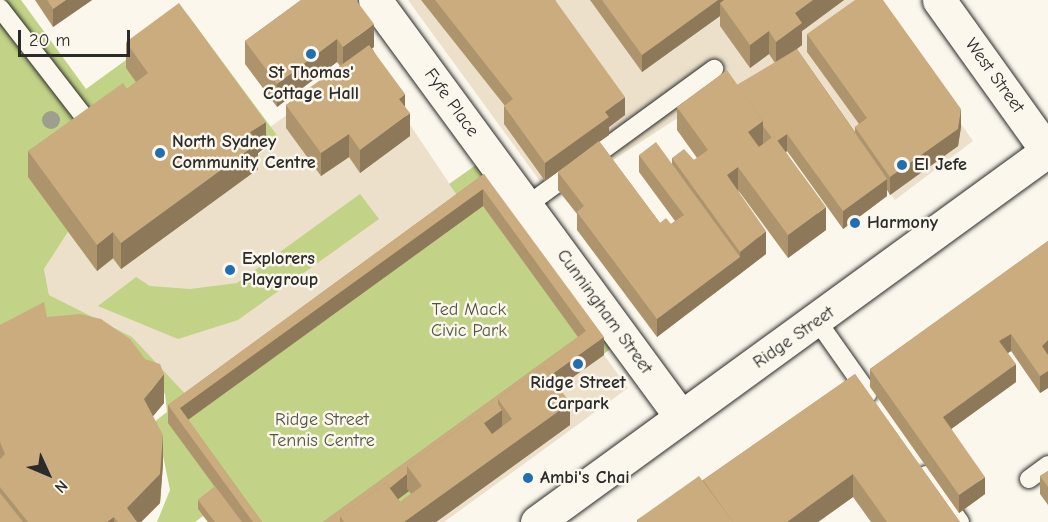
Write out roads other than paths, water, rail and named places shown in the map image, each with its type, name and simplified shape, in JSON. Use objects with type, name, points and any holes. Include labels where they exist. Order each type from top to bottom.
[{"type":"street","name":"Fyfe Place","points":[[375,0],[526,206]]},
{"type":"street","name":"West Street","points":[[939,0],[1048,151]]},
{"type":"street","name":"Ridge Street","points":[[537,522],[681,417],[818,322],[1048,151]]},
{"type":"street","name":"Cunningham Street","points":[[526,206],[681,417]]},
{"type":"lane","points":[[0,8],[87,123]]},
{"type":"lane","points":[[526,206],[714,69]]},
{"type":"lane","points":[[818,322],[880,410]]},
{"type":"lane","points":[[914,457],[960,522]]},
{"type":"lane","points":[[1029,479],[1048,465]]},
{"type":"place","name":"St Thomas' Cottage Hall","points":[[311,54]]},
{"type":"place","name":"North Sydney Community Centre","points":[[160,153]]},
{"type":"place","name":"El Jefe","points":[[902,165]]},
{"type":"place","name":"Harmony","points":[[855,223]]},
{"type":"place","name":"Explorers Playgroup","points":[[230,270]]},
{"type":"place","name":"Ridge Street Carpark","points":[[578,364]]},
{"type":"place","name":"Ambi's Chai","points":[[528,478]]},
{"type":"park label","name":"Ted Mack Civic Park","points":[[469,321]]},
{"type":"park label","name":"Ridge Street Tennis Centre","points":[[322,431]]}]
